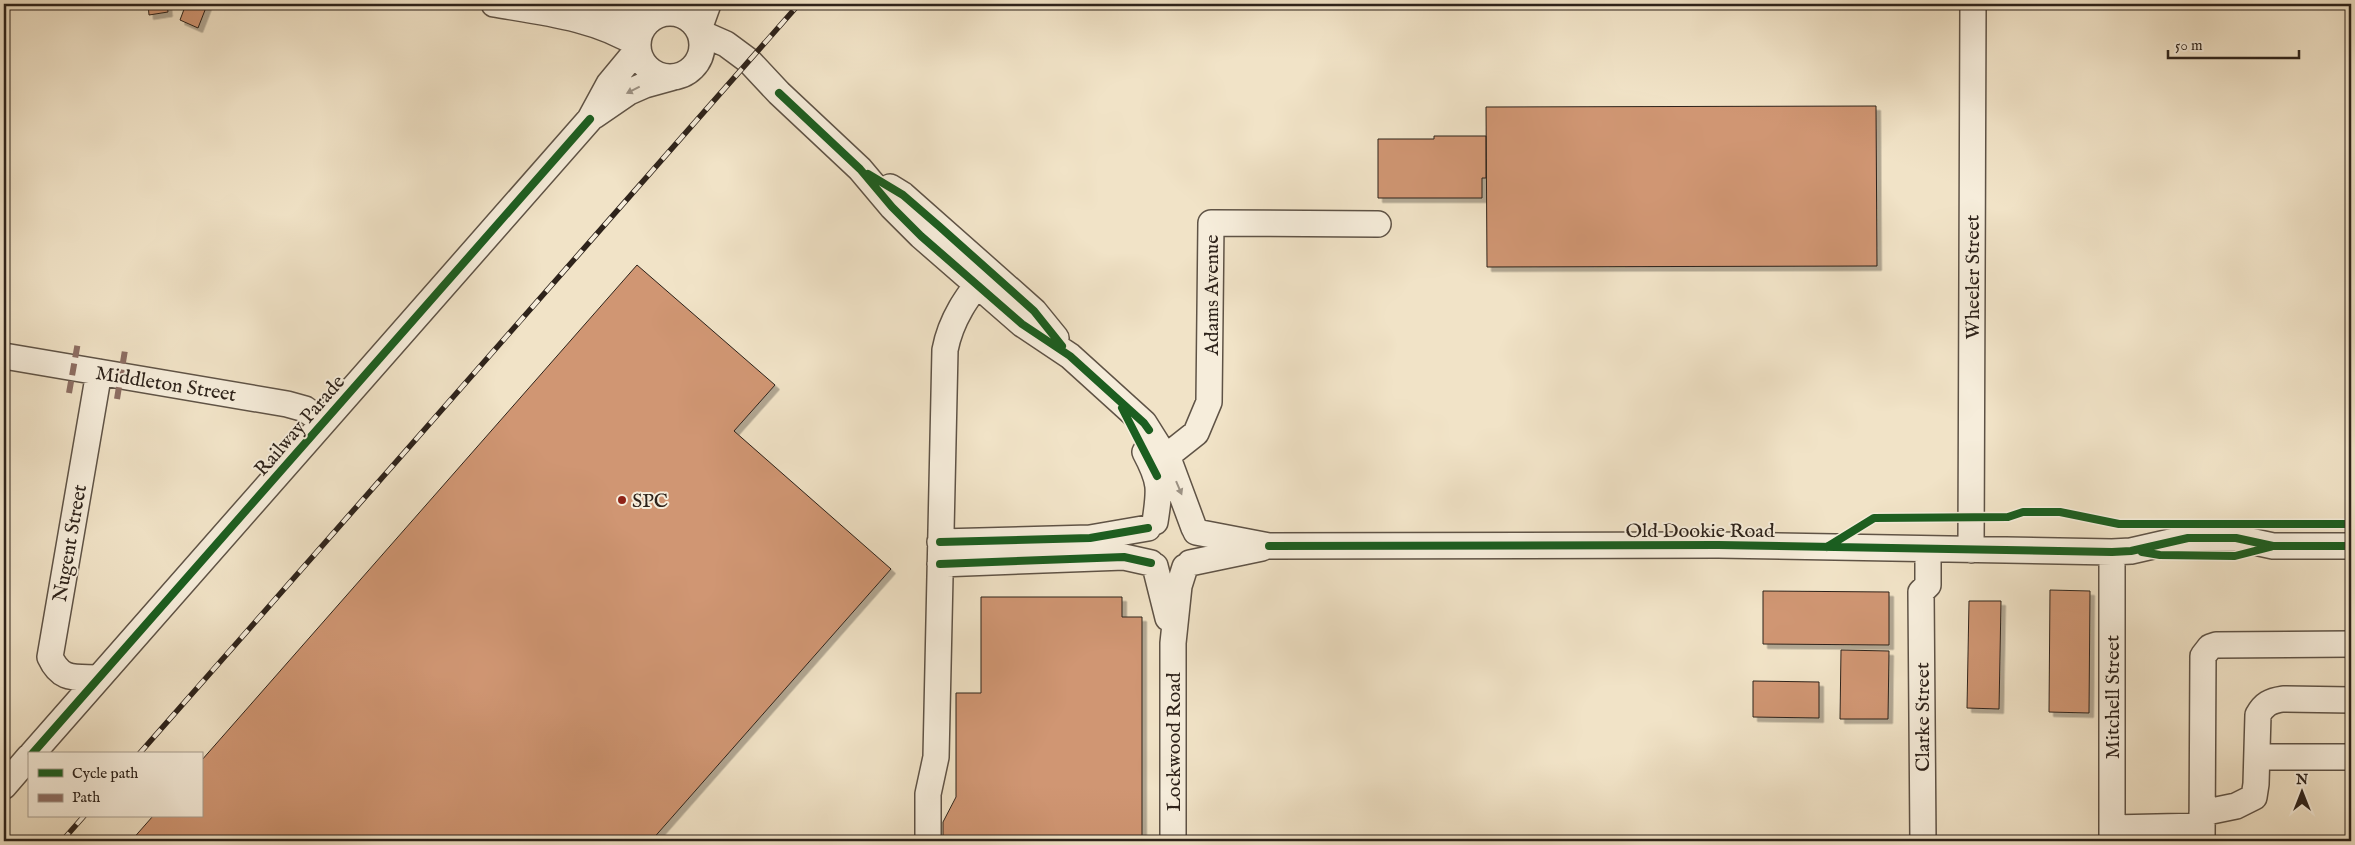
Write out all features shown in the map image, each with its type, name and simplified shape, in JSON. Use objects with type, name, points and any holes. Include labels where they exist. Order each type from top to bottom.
[{"type":"street","points":[[494,4],[531,10],[590,24],[626,37],[638,47],[646,66],[661,76],[724,64],[756,78],[779,93]]},
{"type":"street","points":[[688,71],[702,50],[700,31],[708,4]]},
{"type":"street","name":"Wheeler Street","points":[[1971,550],[1973,4]]},
{"type":"street","points":[[531,10],[662,12],[678,14],[686,17],[700,31],[726,44],[749,61],[779,93],[860,169],[902,195],[930,231],[982,278],[1034,311],[1070,356],[1144,423],[1164,455],[1185,501],[1199,545],[1195,558],[1188,565],[1174,571],[1124,557],[940,553]]},
{"type":"street","points":[[638,47],[642,29],[662,12]]},
{"type":"street","name":"Railway Parade","points":[[34,752],[590,119],[609,84],[638,47]]},
{"type":"street","name":"Railway Parade","points":[[590,119],[629,92],[645,84],[688,71]]},
{"type":"street","name":"Adams Avenue","points":[[1164,455],[1172,452],[1196,433],[1209,402],[1211,223],[1378,224]]},
{"type":"street","points":[[928,841],[928,794],[936,757],[945,350],[954,319],[982,278]]},
{"type":"street","name":"Middleton Street","points":[[4,356],[287,404],[305,409],[323,422]]},
{"type":"street","name":"Nugent Street","points":[[98,678],[67,676],[56,671],[50,657],[99,372]]},
{"type":"street","points":[[1119,401],[1157,476],[1160,491],[1151,525],[1144,537],[1146,555],[1154,565]]},
{"type":"street","points":[[940,553],[1090,538],[1151,525],[1162,518],[1180,518],[1195,530]]},
{"type":"street","name":"Old Dookie Road","points":[[1195,530],[1269,546],[1718,545],[2121,551],[2160,555],[2235,556],[2273,546],[2351,546]]},
{"type":"street","name":"Old Dookie Road","points":[[1188,565],[1250,552],[1269,546]]},
{"type":"street","name":"Clarke Street","points":[[1921,549],[1913,585],[1921,592],[1923,841]]},
{"type":"street","name":"Mitchell Street","points":[[2112,835],[2121,551]]},
{"type":"street","name":"Lockwood Road","points":[[1154,565],[1173,643]]},
{"type":"street","name":"Lockwood Road","points":[[1174,841],[1173,643],[1179,586],[1188,565]]},
{"type":"street","points":[[2202,827],[2203,656],[2210,647],[2216,645],[2351,644]]},
{"type":"street","points":[[2112,835],[2202,827],[2236,806],[2254,798],[2258,715],[2263,706],[2272,700],[2351,700]]},
{"type":"street","points":[[2257,757],[2351,757]]},
{"type":"street","points":[[4,786],[28,758]]},
{"type":"building","points":[[148,4],[167,4],[168,12],[149,15]]},
{"type":"building","points":[[186,4],[207,5],[198,28],[180,20]]},
{"type":"building","points":[[1876,106],[1877,266],[1487,267],[1486,107]]},
{"type":"building","points":[[1434,136],[1486,136],[1486,178],[1482,178],[1482,198],[1378,198],[1378,139],[1434,139]]},
{"type":"building","name":"SPC","points":[[637,265],[775,385],[734,431],[891,569],[651,841],[131,841],[151,818],[202,818],[202,760]]},
{"type":"building","points":[[2050,590],[2090,591],[2089,713],[2049,712]]},
{"type":"building","points":[[1763,591],[1889,592],[1889,645],[1763,644]]},
{"type":"building","points":[[981,597],[1122,597],[1122,617],[1142,617],[1142,841],[943,841],[943,822],[956,797],[956,693],[981,693]]},
{"type":"building","points":[[1969,601],[2001,601],[1999,709],[1967,708]]},
{"type":"building","points":[[1841,650],[1889,651],[1888,719],[1840,719]]},
{"type":"building","points":[[1753,681],[1819,682],[1819,718],[1753,717]]},
{"type":"railway","points":[[141,752],[799,4]]},
{"type":"railway","points":[[62,841],[82,818]]},
{"type":"marked path","points":[[69,393],[78,342]]},
{"type":"marked path","points":[[117,399],[125,350]]},
{"type":"cycle path","points":[[779,93],[860,169],[892,207],[921,236],[1022,324],[1070,356],[1144,423],[1149,430]]},
{"type":"cycle path","points":[[34,752],[590,119]]},
{"type":"cycle path","points":[[868,174],[903,195],[940,227],[1034,311],[1062,346]]},
{"type":"cycle path","points":[[1122,408],[1157,476]]},
{"type":"cycle path","points":[[1827,547],[1874,518],[2008,517],[2023,512],[2060,512],[2119,524],[2351,524]]},
{"type":"cycle path","points":[[940,542],[1090,538],[1148,528]]},
{"type":"cycle path","points":[[1269,546],[1718,545],[2112,552],[2131,551],[2188,538],[2236,538],[2273,546],[2351,546]]},
{"type":"cycle path","points":[[2142,552],[2160,555],[2235,556],[2270,547]]},
{"type":"cycle path","points":[[940,564],[1124,557],[1151,563]]},
{"type":"place","name":"SPC","points":[[622,500]]}]
